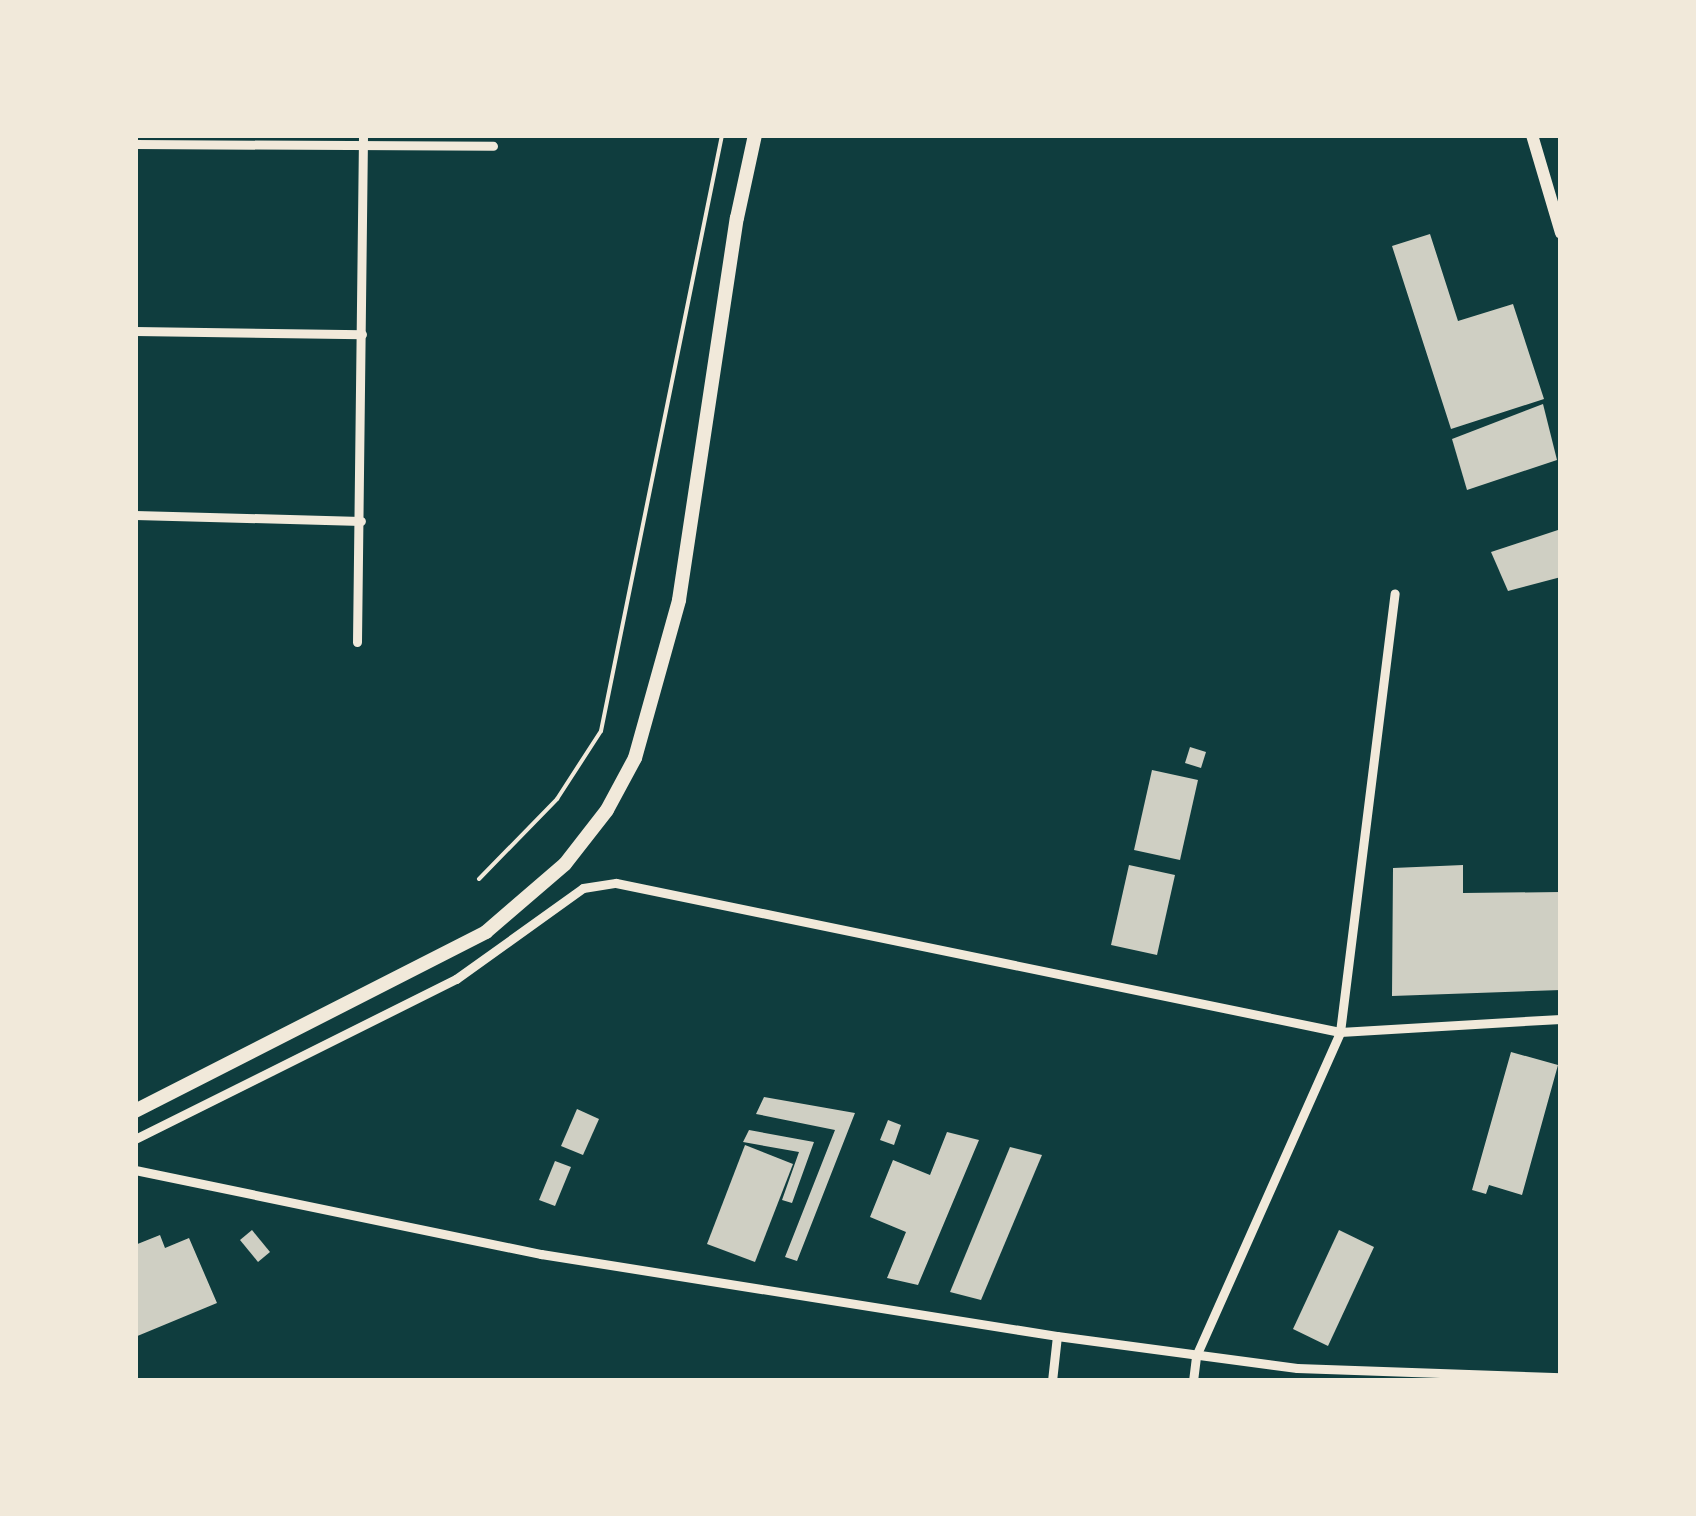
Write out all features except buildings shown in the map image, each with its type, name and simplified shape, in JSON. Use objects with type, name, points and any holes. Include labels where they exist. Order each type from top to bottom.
[{"type":"main road","points":[[135,1112],[486,932],[554,876],[607,810],[635,758],[676,616],[736,218],[755,135]]},
{"type":"main road","points":[[1532,135],[1561,232]]},
{"type":"street","points":[[135,144],[362,140],[493,146]]},
{"type":"street","points":[[357,642],[362,140]]},
{"type":"street","points":[[135,330],[362,334]]},
{"type":"street","points":[[135,515],[361,521]]},
{"type":"street","points":[[1193,1381],[1196,1356],[1340,1032],[1395,593]]},
{"type":"street","points":[[135,1139],[456,978],[584,888],[616,883],[1340,1032],[1561,1018]]},
{"type":"street","points":[[135,1170],[541,1254],[1057,1336],[1298,1368],[1561,1377]]},
{"type":"street","points":[[1052,1381],[1057,1336]]},
{"type":"lane","points":[[479,879],[557,799],[601,731],[722,135]]}]
